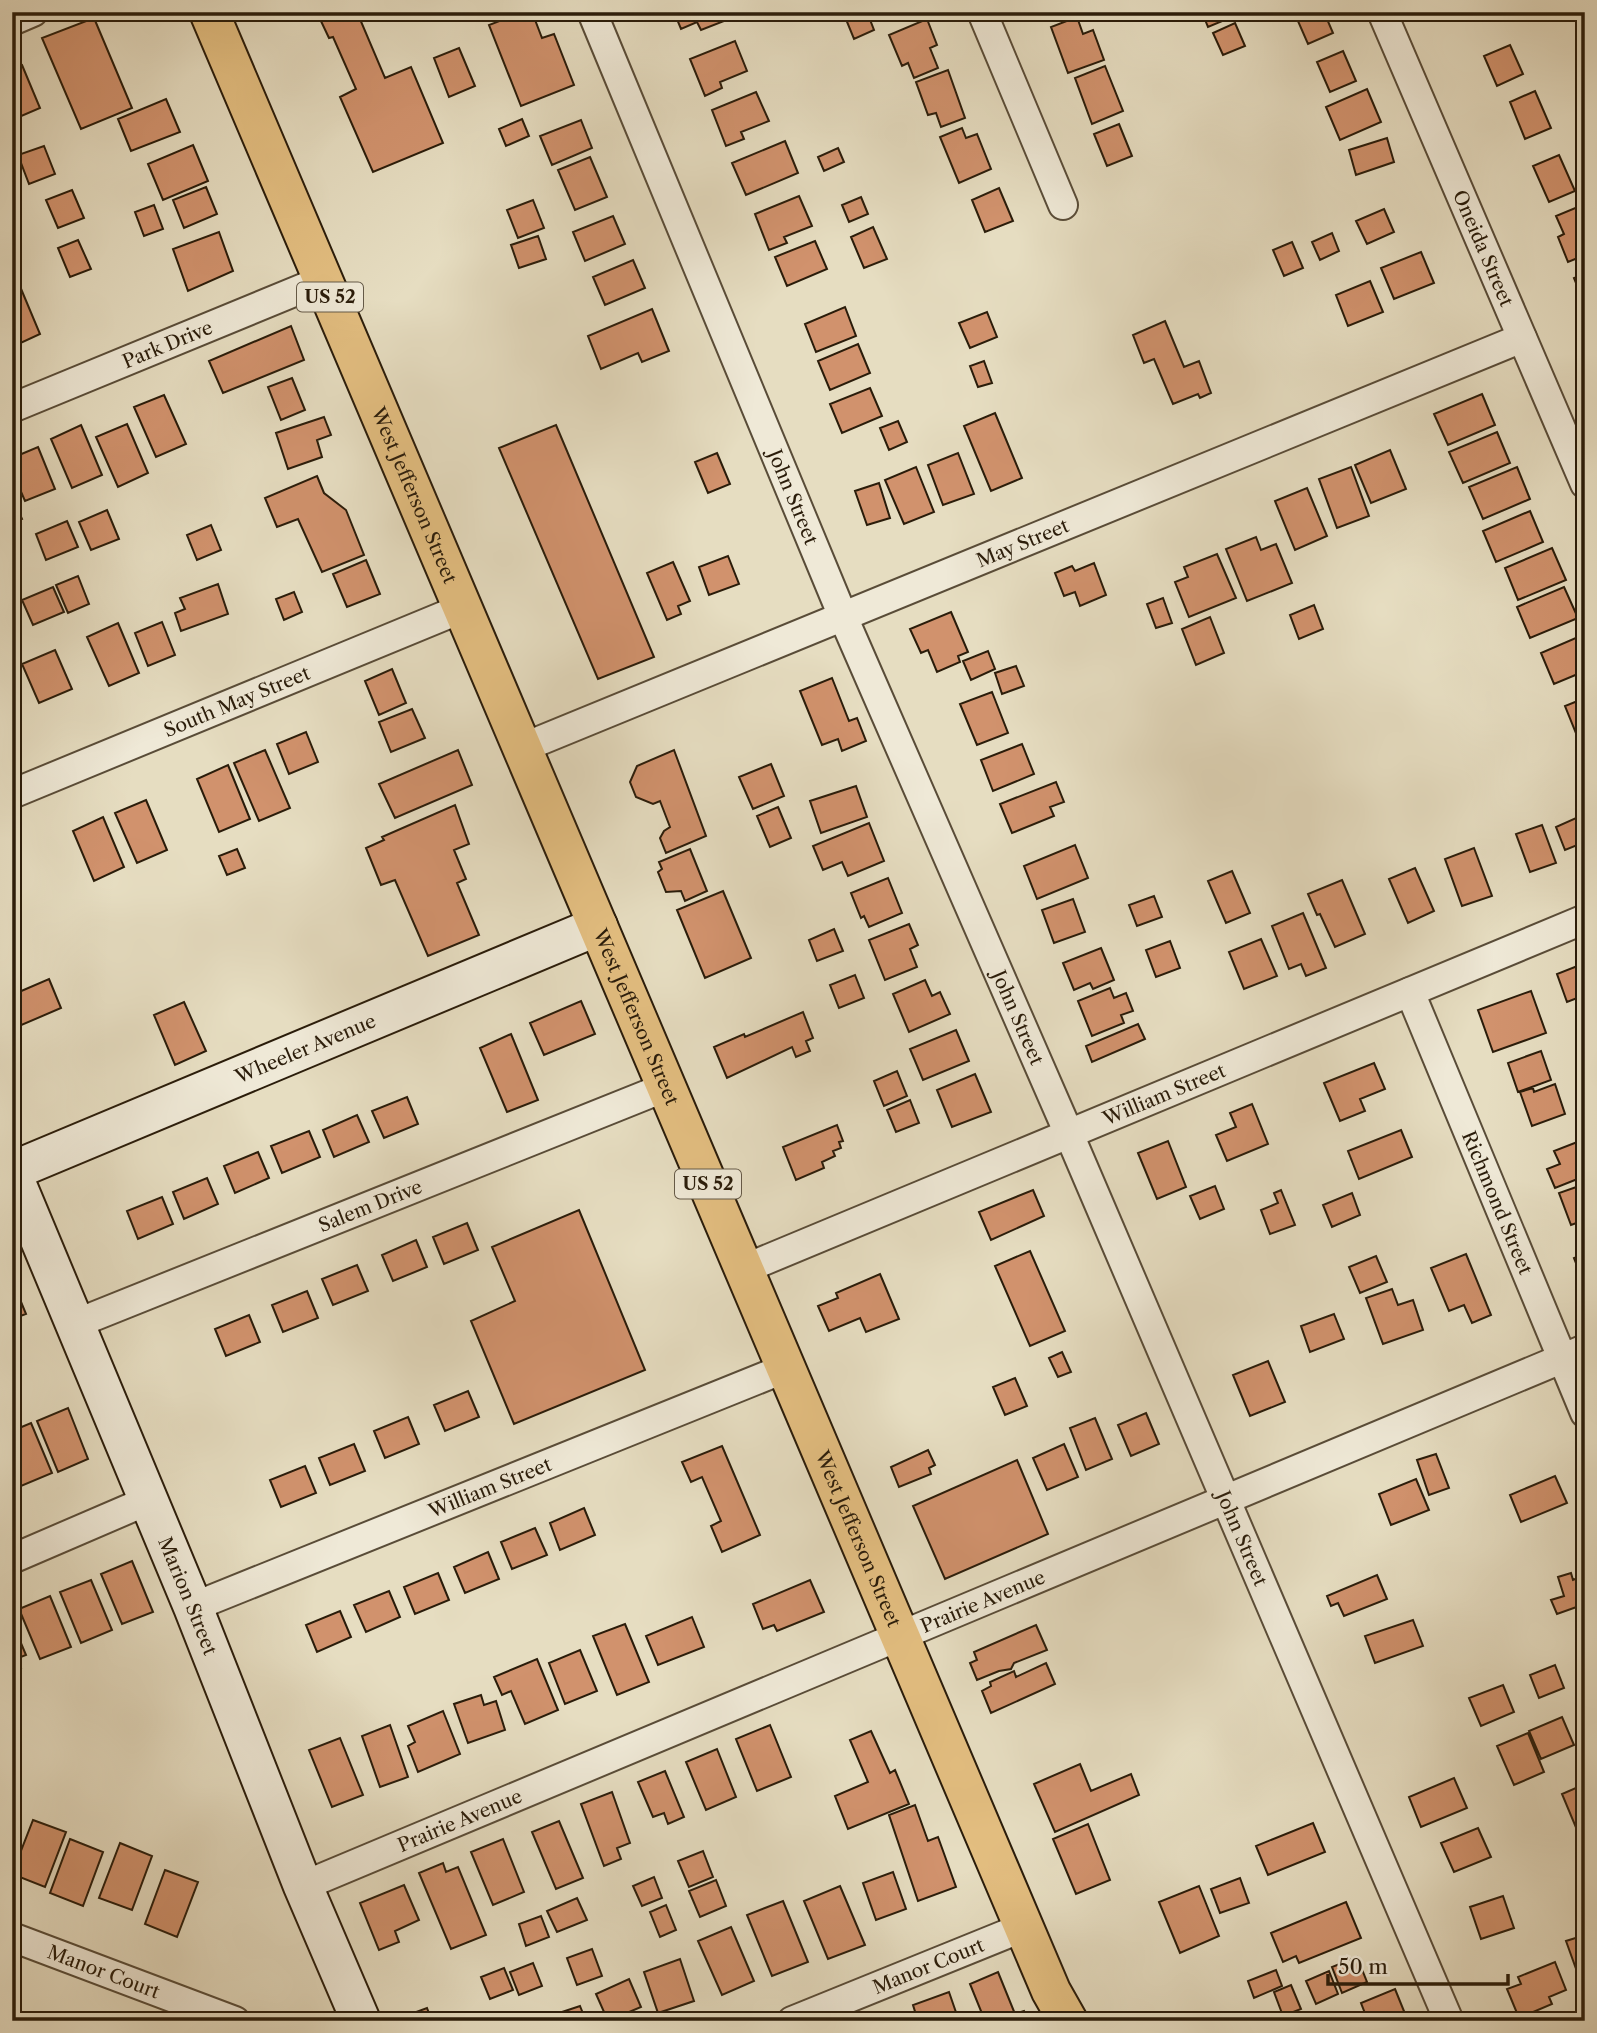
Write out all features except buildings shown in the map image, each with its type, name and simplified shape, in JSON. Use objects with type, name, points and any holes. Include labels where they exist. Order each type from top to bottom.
[{"type":"main road","name":"West Jefferson Street","points":[[209,12],[1063,2016]]},
{"type":"street","points":[[12,21],[33,12]]},
{"type":"street","name":"John Street","points":[[592,12],[844,618],[1069,1134],[1449,2021]]},
{"type":"street","points":[[982,12],[1063,205]]},
{"type":"street","name":"Oneida Street","points":[[1382,12],[1585,484]]},
{"type":"street","name":"Park Drive","points":[[12,408],[323,280]]},
{"type":"street","name":"May Street","points":[[522,748],[1522,338]]},
{"type":"street","name":"South May Street","points":[[12,794],[463,608]]},
{"type":"street","name":"William Street","points":[[744,1269],[1585,919]]},
{"type":"street","name":"Wheeler Avenue","points":[[14,1181],[598,926]]},
{"type":"street","name":"Richmond Street","points":[[1409,992],[1573,1354],[1585,1413]]},
{"type":"street","name":"Salem Drive","points":[[75,1324],[666,1087]]},
{"type":"street","name":"Marion Street","points":[[14,1181],[149,1500],[303,1886],[361,2021]]},
{"type":"street","name":"Prairie Avenue","points":[[303,1886],[899,1634],[1573,1354]]},
{"type":"street","name":"William Street","points":[[193,1607],[786,1368]]},
{"type":"street","points":[[12,1559],[149,1500]]},
{"type":"street","name":"Manor Court","points":[[792,2021],[1024,1927]]},
{"type":"street","name":"Manor Court","points":[[12,1937],[235,2021]]}]
